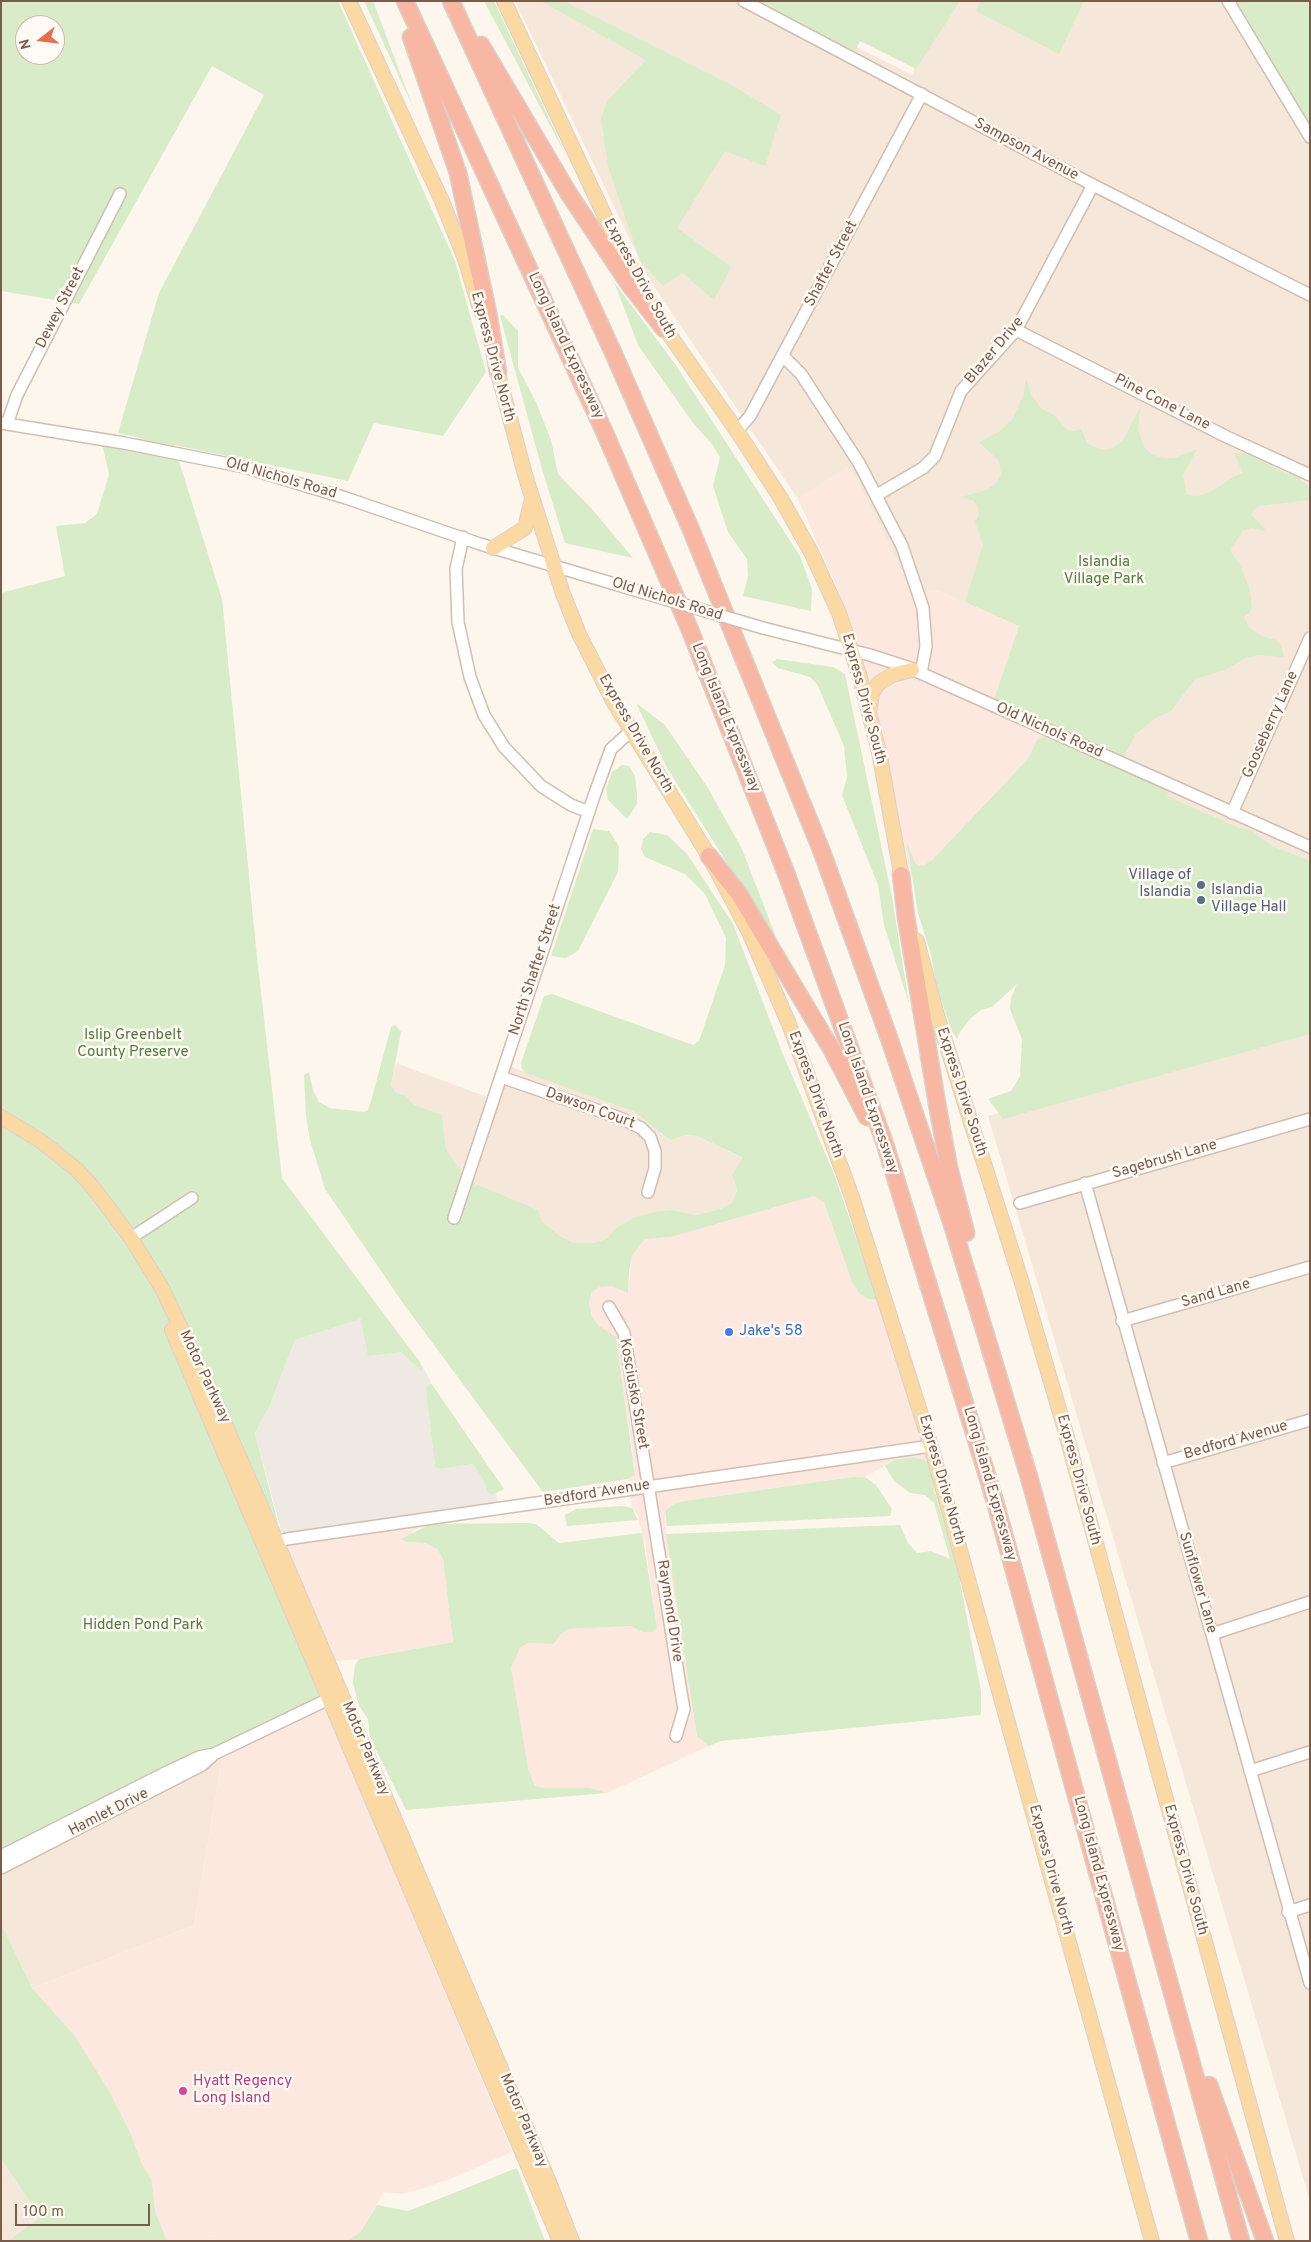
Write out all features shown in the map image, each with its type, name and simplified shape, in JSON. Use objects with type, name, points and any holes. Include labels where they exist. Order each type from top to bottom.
[{"type":"highway","points":[[400,1],[458,173],[488,313],[498,372]]},
{"type":"highway","name":"Long Island Expressway","points":[[405,1],[600,422],[690,630],[786,873],[885,1144],[994,1498],[1199,2241]]},
{"type":"highway","points":[[452,1],[569,194],[629,284],[664,329]]},
{"type":"highway","points":[[452,1],[642,419],[770,720],[822,852],[886,1029],[976,1299],[1045,1531],[1241,2241]]},
{"type":"highway","points":[[709,856],[739,894],[832,1050],[863,1112],[885,1144]]},
{"type":"highway","points":[[901,875],[907,927],[941,1126],[949,1168],[974,1261],[976,1299]]},
{"type":"highway","points":[[1188,2046],[1205,2075],[1265,2241]]},
{"type":"main road","name":"Express Drive North","points":[[349,1],[454,228],[498,372],[533,498],[554,566],[579,634],[631,731],[709,856],[763,962],[789,1024],[865,1234],[932,1446],[1152,2241]]},
{"type":"main road","name":"Express Drive South","points":[[504,1],[616,240],[664,329],[737,431],[802,534],[839,612],[852,651],[879,752],[901,875],[936,1012],[1021,1280],[1066,1433],[1287,2241]]},
{"type":"main road","points":[[493,548],[525,528],[533,498]]},
{"type":"main road","points":[[869,712],[872,693],[879,683],[892,675],[916,671]]},
{"type":"main road","name":"Motor Parkway","points":[[1,1117],[41,1141],[76,1169],[108,1206],[132,1238],[163,1290],[210,1390],[270,1544],[569,2228],[572,2241]]},
{"type":"main road","name":"Motor Parkway","points":[[335,1696],[560,2241]]},
{"type":"street","name":"Sampson Avenue","points":[[744,1],[1092,186],[1310,295]]},
{"type":"street","points":[[1228,1],[1310,137]]},
{"type":"street","name":"Shafter Street","points":[[737,431],[750,416],[783,356],[922,94]]},
{"type":"street","name":"Blazer Drive","points":[[877,495],[916,473],[930,462],[938,448],[950,414],[961,391],[1016,330],[1092,186]]},
{"type":"street","name":"Dewey Street","points":[[4,423],[120,194]]},
{"type":"street","name":"Pine Cone Lane","points":[[1016,330],[1236,441],[1310,475]]},
{"type":"street","points":[[783,356],[801,374],[859,463],[902,546],[921,598],[927,633],[916,671]]},
{"type":"street","name":"Old Nichols Road","points":[[4,423],[179,453],[244,467],[493,548],[916,671],[1310,847]]},
{"type":"street","points":[[462,537],[456,569],[458,622],[470,677],[484,715],[504,747],[541,786],[571,805],[589,812]]},
{"type":"street","name":"Gooseberry Lane","points":[[1232,813],[1310,638]]},
{"type":"street","name":"North Shafter Street","points":[[454,1218],[611,750],[631,731]]},
{"type":"street","name":"Dawson Court","points":[[501,1077],[620,1118],[641,1128],[650,1137],[655,1151],[654,1168],[648,1192]]},
{"type":"street","name":"Sagebrush Lane","points":[[1020,1203],[1310,1119]]},
{"type":"street","name":"Sunflower Lane","points":[[1085,1183],[1288,1912],[1310,1983]]},
{"type":"street","points":[[132,1238],[192,1198]]},
{"type":"street","name":"Sand Lane","points":[[1122,1321],[1310,1267]]},
{"type":"street","name":"Kosciusko Street","points":[[609,1307],[624,1333],[649,1486]]},
{"type":"street","name":"Bedford Avenue","points":[[1163,1463],[1310,1420]]},
{"type":"street","name":"Bedford Avenue","points":[[270,1544],[649,1486],[932,1446]]},
{"type":"street","name":"Raymond Drive","points":[[649,1486],[684,1709],[676,1736]]},
{"type":"street","points":[[1212,1634],[1310,1602]]},
{"type":"street","name":"Hamlet Drive","points":[[1,1856],[182,1765],[199,1757],[214,1754],[335,1696]]},
{"type":"street","points":[[1250,1772],[1310,1752]]},
{"type":"street","name":"Hamlet Drive","points":[[1,1868],[202,1765],[214,1754]]},
{"type":"street","points":[[1288,1912],[1310,1905]]},
{"type":"shaded area","points":[[515,1],[765,1],[912,75],[943,1],[1246,1],[1310,114],[1310,998],[1120,764],[1019,626],[936,590],[910,595],[901,570],[850,466],[798,499],[649,279]]},
{"type":"shaded area","points":[[850,465],[901,570],[910,594],[936,590],[1019,626],[991,708],[1051,735],[1033,777],[1031,756],[912,881],[876,714],[838,590],[798,499]]},
{"type":"shaded area","points":[[1310,1024],[1310,2201],[988,1116]]},
{"type":"shaded area","points":[[396,1063],[490,1098],[501,1063],[633,1111],[669,1140],[687,1135],[697,1136],[744,1159],[732,1175],[737,1190],[733,1203],[720,1209],[696,1215],[672,1210],[616,1228],[606,1239],[593,1243],[574,1243],[468,1181],[446,1149],[442,1115],[413,1105],[405,1095],[396,1093],[391,1085]]},
{"type":"shaded area","points":[[814,1196],[824,1202],[852,1282],[859,1293],[868,1299],[878,1300],[931,1462],[913,1457],[895,1460],[865,1477],[852,1477],[684,1501],[665,1511],[666,1534],[697,1737],[709,1746],[607,1793],[590,1788],[544,1788],[535,1786],[528,1768],[510,1668],[520,1648],[528,1643],[554,1644],[560,1635],[568,1629],[631,1626],[642,1632],[657,1627],[645,1543],[637,1515],[632,1508],[628,1479],[634,1475],[635,1469],[616,1338],[598,1325],[592,1316],[589,1303],[592,1292],[600,1287],[610,1286],[628,1293],[632,1255],[645,1239],[671,1237]]},
{"type":"shaded area","points":[[361,1319],[421,1370],[420,1362],[431,1382],[426,1387],[435,1467],[440,1469],[473,1464],[484,1481],[488,1493],[492,1495],[496,1493],[498,1506],[283,1537],[255,1433],[270,1405],[295,1340]]},
{"type":"shaded area","points":[[430,1524],[414,1530],[407,1542],[425,1543],[437,1549],[443,1559],[453,1642],[359,1659],[335,1661],[283,1537]]},
{"type":"shaded area","points":[[325,1706],[512,2152],[448,2180],[403,2194],[384,2192],[360,2233],[346,2241],[214,2241],[213,2238],[206,2241],[167,2241],[155,2211],[152,2181],[141,2162],[131,2134],[108,2089],[74,2035],[32,1988],[194,1925],[222,1758]]},
{"type":"shaded area","points":[[222,1758],[194,1925],[32,1988],[1,1923],[1,1874]]},
{"type":"shaded area","points":[[1,2159],[40,2217],[8,2241],[1,2241]]},
{"type":"green space","points":[[1,1],[338,1],[455,261],[486,372],[443,436],[374,423],[348,481],[174,445],[222,599],[256,948],[282,1178],[420,1362],[422,1371],[400,1352],[368,1356],[361,1319],[295,1340],[270,1405],[255,1433],[279,1527],[227,1409],[157,1293],[329,1699],[1,1856],[1,593],[65,576],[56,526],[85,523],[97,514],[109,474],[100,435],[145,439],[118,433],[159,293],[264,95],[212,66],[79,304],[1,291]]},
{"type":"green space","points":[[364,1],[373,1],[413,107]]},
{"type":"green space","points":[[484,1],[494,1],[569,161]]},
{"type":"green space","points":[[541,1],[564,1],[730,84],[781,115],[765,166],[725,151],[677,228],[731,267],[714,300],[682,273],[663,286],[640,261],[608,166],[601,119],[607,101],[646,60]]},
{"type":"green space","points":[[739,1],[960,1],[916,69],[860,41],[851,60]]},
{"type":"green space","points":[[980,1],[1084,1],[1059,54],[976,11]]},
{"type":"green space","points":[[1236,1],[1310,1],[1310,130]]},
{"type":"green space","points":[[614,282],[675,364],[800,556],[812,589],[811,611],[743,596],[748,576],[747,559],[728,532],[713,486],[720,457],[712,444],[693,423],[638,345]]},
{"type":"green space","points":[[503,315],[518,331],[518,368],[536,402],[551,440],[558,474],[591,508],[633,558],[565,543],[542,469],[500,316]]},
{"type":"green space","name":"Islandia Village Park","points":[[1026,379],[1032,396],[1042,409],[1054,415],[1066,429],[1074,431],[1081,429],[1088,444],[1103,450],[1114,448],[1123,440],[1140,408],[1138,429],[1144,447],[1152,455],[1174,458],[1197,449],[1183,475],[1187,495],[1198,496],[1211,492],[1235,476],[1243,473],[1234,453],[1247,453],[1285,473],[1295,475],[1310,488],[1310,500],[1258,506],[1251,514],[1266,531],[1252,528],[1243,531],[1231,548],[1232,554],[1240,565],[1249,587],[1252,606],[1250,612],[1244,617],[1249,627],[1263,637],[1276,640],[1281,645],[1284,657],[1258,655],[1246,658],[1225,670],[1195,679],[1171,711],[1154,719],[1135,735],[1120,764],[1171,786],[1167,796],[1239,828],[1251,830],[1272,846],[1310,861],[1310,1034],[1003,1119],[988,1099],[1011,1091],[1020,1076],[1022,1039],[1010,1009],[1011,998],[1017,984],[992,1007],[981,1010],[971,1018],[957,1039],[952,1032],[936,986],[931,954],[918,913],[907,843],[918,866],[925,865],[932,860],[1028,759],[1037,740],[1046,735],[1048,741],[1050,735],[991,708],[1019,626],[965,602],[983,545],[975,522],[979,515],[978,506],[974,501],[961,497],[987,490],[996,483],[1001,474],[999,461],[979,442],[1000,431],[1012,420],[1023,396]]},
{"type":"green space","points":[[777,659],[833,667],[845,674],[892,897],[909,1004],[884,925],[878,885],[842,795],[847,777],[844,746],[817,684],[810,677],[778,668],[772,662]]},
{"type":"green space","points":[[636,703],[665,725],[708,788],[742,849],[779,945],[667,768]]},
{"type":"green space","points":[[622,765],[629,766],[635,776],[637,794],[637,804],[627,819],[608,800],[606,789],[612,772]]},
{"type":"green space","points":[[593,829],[609,831],[619,846],[618,872],[578,951],[566,958],[551,956]]},
{"type":"green space","points":[[650,832],[667,835],[687,854],[733,924],[782,1052],[834,1174],[878,1300],[868,1299],[859,1293],[852,1282],[824,1202],[814,1196],[671,1237],[645,1239],[632,1255],[628,1293],[610,1286],[600,1287],[592,1292],[589,1303],[592,1316],[598,1325],[616,1337],[635,1475],[628,1479],[543,1492],[405,1306],[325,1189],[310,1140],[306,1116],[304,1075],[309,1072],[313,1090],[319,1102],[330,1108],[364,1112],[368,1110],[391,1027],[395,1025],[401,1032],[391,1085],[396,1093],[405,1095],[414,1105],[442,1115],[446,1149],[468,1181],[538,1210],[542,1222],[560,1236],[574,1243],[593,1243],[606,1239],[616,1228],[633,1218],[654,1212],[672,1210],[696,1215],[720,1209],[732,1203],[737,1190],[732,1175],[743,1158],[697,1136],[687,1135],[670,1140],[633,1111],[526,1073],[522,1069],[521,1063],[544,996],[552,994],[693,1045],[699,1041],[725,965],[726,938],[705,894],[685,874],[645,857],[641,849],[643,839]]},
{"type":"green space","points":[[431,1383],[504,1489],[492,1495],[488,1493],[484,1481],[473,1464],[440,1469],[435,1467],[426,1387]]},
{"type":"green space","points":[[913,1457],[931,1462],[934,1489],[957,1566],[981,1691],[981,1715],[721,1741],[709,1746],[697,1737],[666,1534],[900,1525],[908,1543],[917,1553],[931,1551],[950,1559],[934,1503],[925,1495],[910,1493],[894,1481],[885,1466],[895,1460]]},
{"type":"green space","points":[[852,1477],[865,1477],[876,1485],[892,1509],[890,1516],[667,1526],[665,1511],[674,1504],[684,1501]]},
{"type":"green space","points":[[622,1506],[632,1508],[638,1520],[567,1526],[565,1515],[576,1509]]},
{"type":"green space","points":[[430,1524],[536,1524],[559,1543],[642,1533],[657,1627],[652,1632],[642,1632],[631,1626],[568,1629],[560,1635],[554,1644],[528,1643],[520,1648],[511,1668],[528,1768],[535,1786],[544,1788],[590,1788],[607,1793],[406,1810],[370,1738],[368,1719],[359,1706],[353,1683],[355,1665],[359,1659],[453,1642],[443,1559],[437,1549],[425,1543],[407,1542],[401,1539]]},
{"type":"green space","points":[[1,1923],[32,1988],[74,2035],[108,2089],[131,2134],[141,2162],[152,2181],[155,2211],[167,2241],[8,2241],[40,2217],[1,2159]]},
{"type":"green space","points":[[517,2168],[545,2241],[346,2241],[360,2233],[377,2205],[408,2211]]},
{"type":"place","name":"Village of Islandia","points":[[1201,885]]},
{"type":"place","name":"Islandia Village Hall","points":[[1201,900]]},
{"type":"place","name":"Jake's 58","points":[[729,1332]]},
{"type":"place","name":"Hyatt Regency Long Island","points":[[183,2091]]},
{"type":"park label","name":"Islip Greenbelt County Preserve","points":[[133,1044]]},
{"type":"park label","name":"Hidden Pond Park","points":[[143,1626]]}]
